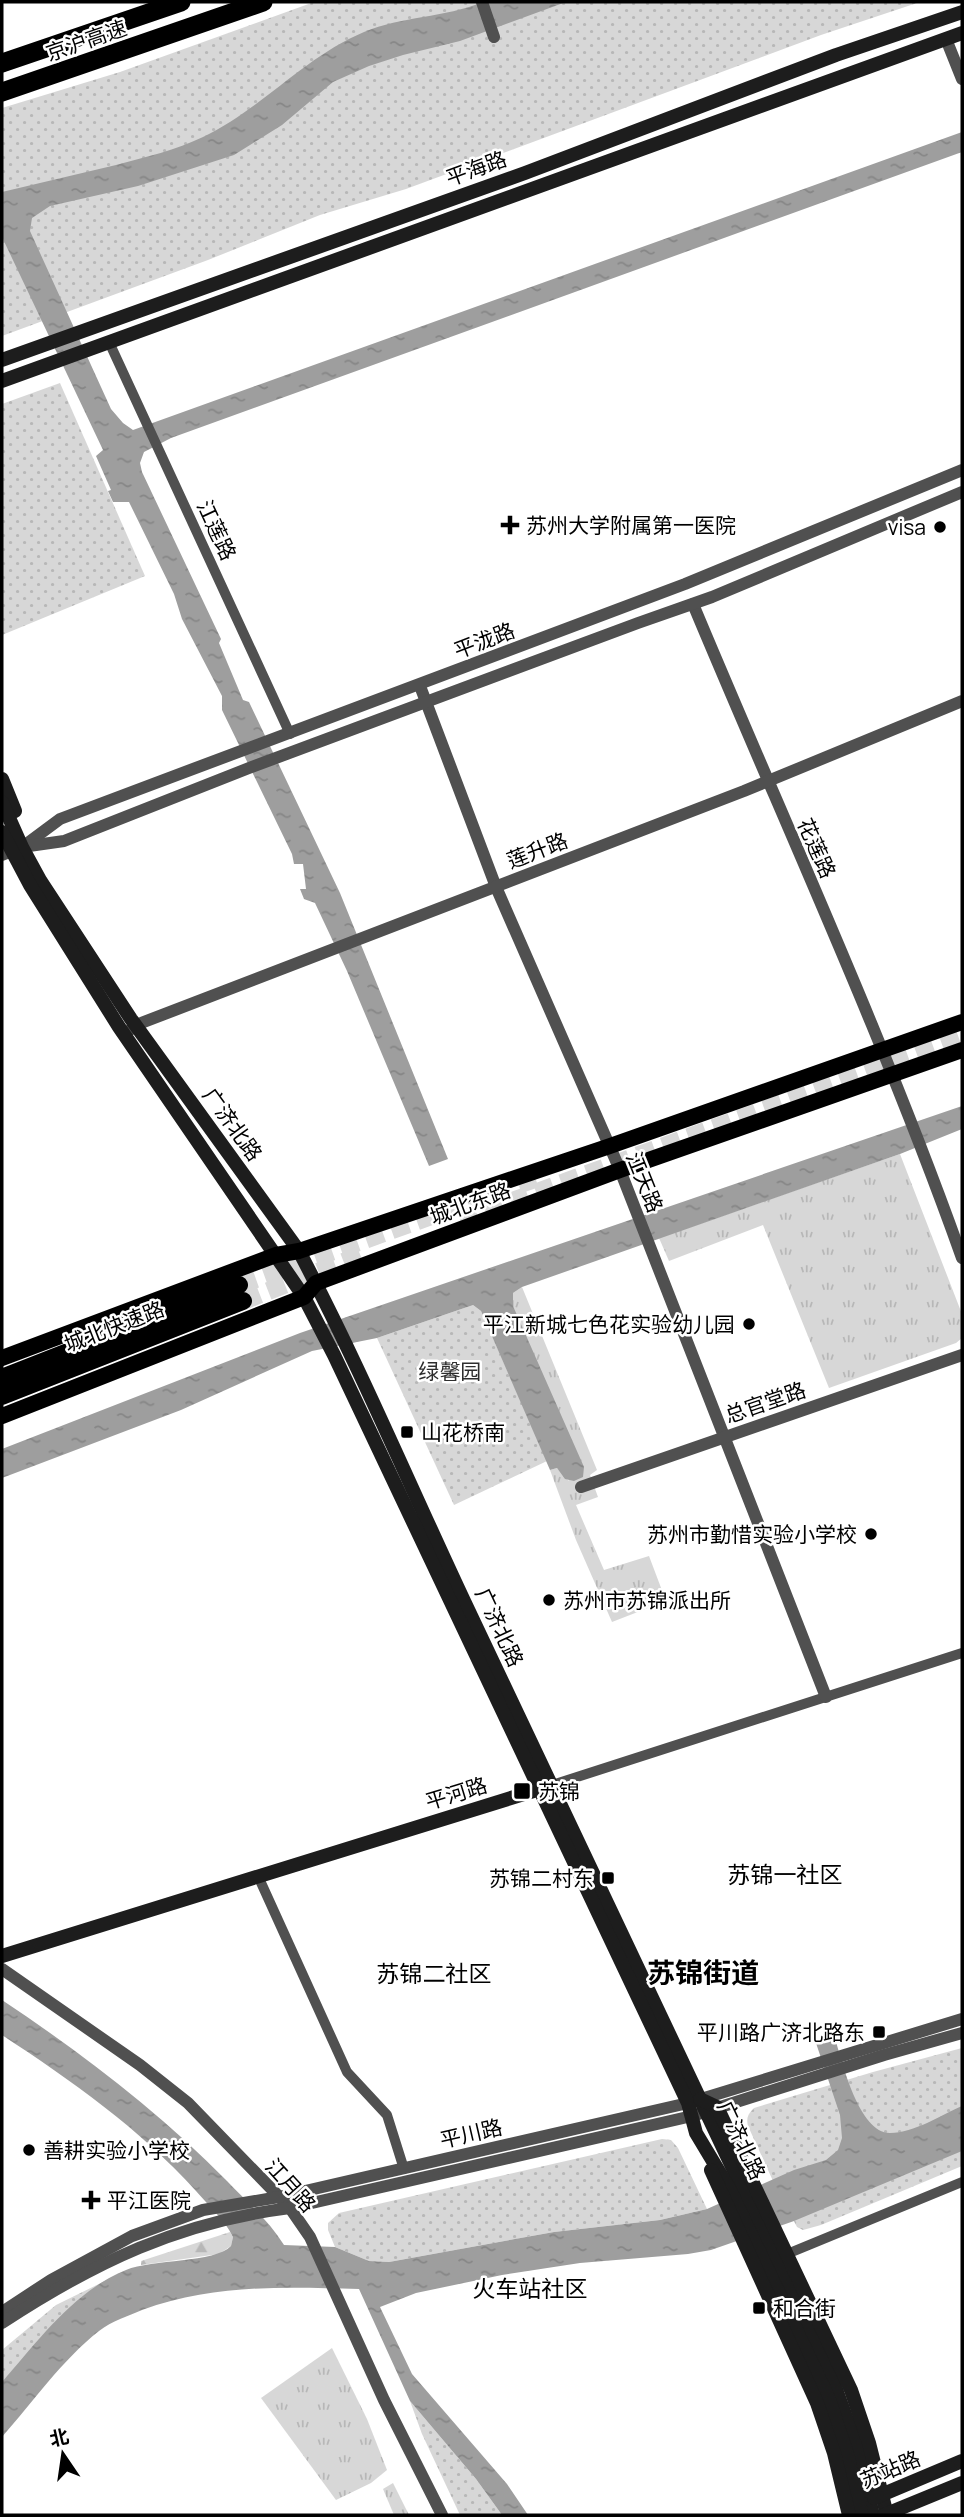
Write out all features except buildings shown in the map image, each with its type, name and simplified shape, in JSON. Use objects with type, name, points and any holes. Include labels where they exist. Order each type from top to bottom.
[{"type":"highway","name":"京沪高速","points":[[2,63],[181,2]]},
{"type":"highway","name":"京沪高速","points":[[2,92],[263,2]]},
{"type":"highway","name":"城北快速路","points":[[2,1378],[241,1293],[2,1396]]},
{"type":"main road","name":"平海路","points":[[2,360],[513,178],[836,55],[962,12]]},
{"type":"main road","name":"平海路","points":[[2,380],[962,33]]},
{"type":"main road","points":[[2,779],[14,806],[9,849]]},
{"type":"main road","name":"广济北路","points":[[2,802],[9,849]]},
{"type":"main road","name":"广济北路","points":[[2,832],[9,849],[304,1297],[701,2107],[784,2291],[843,2404],[859,2454],[873,2515]]},
{"type":"main road","name":"城北东路","points":[[2,1358],[276,1255],[299,1251],[610,1146],[962,1022]]},
{"type":"main road","name":"广济北路","points":[[130,1030],[299,1251],[349,1349],[546,1787]]},
{"type":"main road","name":"城北东路","points":[[2,1416],[304,1297],[316,1283],[620,1170],[962,1050]]},
{"type":"main road","name":"平河路","points":[[2,1956],[546,1787]]},
{"type":"main road","name":"广济北路","points":[[701,2107],[696,2133],[734,2185]]},
{"type":"main road","points":[[734,2185],[759,2238],[820,2412],[834,2453],[848,2514]]},
{"type":"main road","points":[[759,2238],[787,2254],[850,2390],[869,2443],[886,2515]]},
{"type":"main road","name":"广济北路","points":[[784,2291],[832,2408],[848,2457],[848,2514]]},
{"type":"main road","name":"苏站路","points":[[848,2514],[882,2495],[962,2461]]},
{"type":"main road","name":"苏站路","points":[[886,2515],[962,2483]]},
{"type":"street","points":[[482,2],[494,37]]},
{"type":"street","points":[[946,39],[962,79]]},
{"type":"street","name":"江莲路","points":[[109,342],[290,734]]},
{"type":"street","name":"平泷路","points":[[9,849],[60,819],[685,584],[962,470]]},
{"type":"street","name":"平泷路","points":[[9,849],[64,841],[426,702],[693,604],[962,492]]},
{"type":"street","name":"花莲路","points":[[693,604],[766,780],[884,1050],[962,1258]]},
{"type":"street","name":"江天路","points":[[420,685],[496,887],[620,1170],[827,1697]]},
{"type":"street","name":"莲升路","points":[[130,1030],[744,791],[962,701]]},
{"type":"street","name":"总官堂路","points":[[581,1487],[962,1355]]},
{"type":"street","name":"平河路","points":[[546,1787],[962,1653]]},
{"type":"street","points":[[258,1876],[347,2072],[387,2115],[404,2169]]},
{"type":"street","name":"江月路","points":[[2,1969],[140,2065],[188,2103],[290,2208],[310,2238],[384,2400],[442,2515]]},
{"type":"street","name":"平川路","points":[[2,2323],[56,2288],[158,2239],[209,2223],[290,2208],[701,2107],[962,2019]]},
{"type":"street","name":"平川路","points":[[849,2059],[962,2033]]},
{"type":"street","name":"平川路","points":[[2,2312],[51,2280],[132,2236],[203,2210],[279,2197],[701,2107],[818,2069]]},
{"type":"street","points":[[787,2254],[962,2182]]},
{"type":"green space","points":[[314,2],[920,2],[821,35],[406,189],[320,215],[208,260],[2,336],[2,108],[120,72]]},
{"type":"green space","points":[[60,383],[145,576],[2,635],[2,404]]},
{"type":"green space","points":[[900,1154],[962,1314],[962,1338],[956,1343],[829,1388],[763,1225],[669,1261],[659,1238]]},
{"type":"green space","points":[[522,1287],[597,1470],[590,1475],[598,1497],[576,1505],[604,1570],[649,1556],[666,1601],[612,1622],[576,1540],[550,1470],[557,1468],[569,1481],[513,1306],[513,1293]]},
{"type":"green space","name":"绿馨园","points":[[473,1305],[481,1311],[547,1461],[454,1505],[377,1338]]},
{"type":"green space","points":[[962,2048],[962,2166],[821,2225],[803,2230],[797,2227],[748,2126],[747,2118],[752,2110],[873,2072]]},
{"type":"green space","points":[[662,2139],[671,2140],[678,2148],[707,2209],[660,2220],[554,2232],[389,2262],[369,2261],[335,2247],[328,2230],[328,2223],[339,2213]]},
{"type":"green space","points":[[230,2232],[233,2237],[231,2246],[219,2254],[141,2265],[141,2261]]},
{"type":"green space","points":[[111,2278],[74,2304],[2,2382],[2,2350],[56,2305]]},
{"type":"green space","points":[[332,2348],[367,2419],[387,2470],[371,2483],[336,2500],[261,2398]]},
{"type":"green space","points":[[410,2401],[476,2479],[502,2515],[460,2515],[422,2434]]},
{"type":"green space","points":[[393,2483],[409,2515],[394,2515],[383,2489]]},
{"type":"water","points":[[483,2],[566,2],[460,41],[369,66],[333,82],[282,125],[234,155],[138,186],[50,206],[32,218],[30,231],[111,409],[123,423],[133,430],[962,132],[962,152],[171,438],[144,452],[140,463],[142,472],[221,639],[219,643],[243,700],[249,702],[340,893],[448,1159],[429,1166],[347,971],[315,903],[304,899],[300,889],[306,889],[303,864],[294,864],[292,854],[222,710],[222,696],[182,619],[174,594],[129,502],[113,502],[108,491],[111,490],[96,456],[103,450],[2,237],[2,192],[138,159],[193,142],[245,112],[322,55],[364,32]]},
{"type":"water","points":[[962,1106],[962,1129],[900,1154],[522,1287],[513,1293],[513,1306],[584,1467],[583,1477],[574,1481],[565,1479],[557,1468],[550,1470],[481,1311],[473,1305],[377,1338],[312,1351],[181,1410],[2,1478],[2,1449],[300,1333]]},
{"type":"water","points":[[2,2000],[62,2041],[175,2131],[257,2212],[284,2245],[335,2247],[369,2261],[389,2262],[554,2232],[660,2220],[707,2209],[794,2170],[826,2160],[838,2150],[842,2138],[840,2115],[816,2043],[835,2038],[853,2094],[869,2122],[879,2130],[899,2132],[918,2127],[962,2106],[962,2151],[794,2221],[711,2250],[580,2263],[502,2275],[416,2293],[380,2307],[412,2374],[507,2484],[528,2515],[502,2515],[476,2479],[410,2401],[359,2289],[276,2288],[223,2291],[196,2295],[142,2310],[109,2324],[85,2342],[2,2437],[2,2382],[73,2304],[107,2279],[126,2270],[212,2255],[231,2246],[233,2237],[216,2213],[174,2168],[128,2126],[79,2088],[2,2035]]},
{"type":"tunnel","points":[[460,1220],[962,1038]]},
{"type":"tunnel","points":[[239,1285],[543,1176]]},
{"type":"tunnel","points":[[243,1301],[364,1254]]},
{"type":"place","name":"苏州大学附属第一医院","points":[[510,525]]},
{"type":"place","name":"visa","points":[[940,527]]},
{"type":"place","name":"平江新城七色花实验幼儿园","points":[[749,1324]]},
{"type":"place","name":"山花桥南","points":[[407,1432]]},
{"type":"place","name":"苏州市勤惜实验小学校","points":[[871,1534]]},
{"type":"place","name":"苏州市苏锦派出所","points":[[549,1600]]},
{"type":"place","name":"苏锦","points":[[522,1791]]},
{"type":"place","name":"苏锦二村东","points":[[608,1878]]},
{"type":"place","name":"平川路广济北路东","points":[[879,2032]]},
{"type":"place","name":"善耕实验小学校","points":[[29,2150]]},
{"type":"place","name":"平江医院","points":[[91,2200]]},
{"type":"place","name":"和合街","points":[[759,2308]]},
{"type":"district","name":"苏锦一社区","points":[[785,1874]]},
{"type":"district","name":"苏锦街道","points":[[703,1972]]},
{"type":"district","name":"苏锦二社区","points":[[434,1973]]},
{"type":"district","name":"火车站社区","points":[[530,2288]]}]
